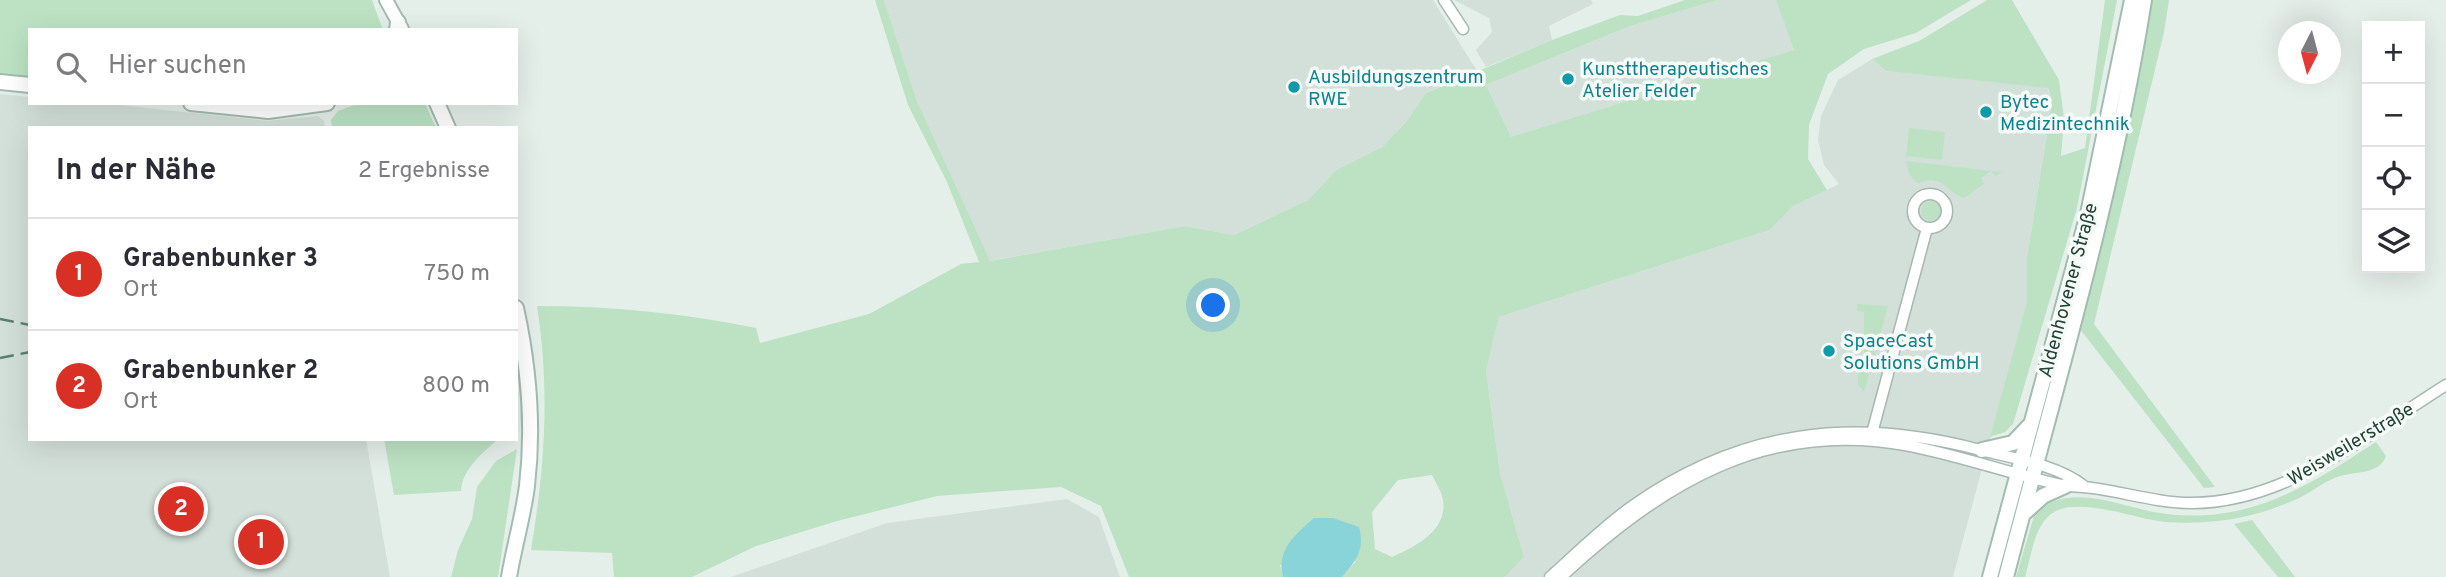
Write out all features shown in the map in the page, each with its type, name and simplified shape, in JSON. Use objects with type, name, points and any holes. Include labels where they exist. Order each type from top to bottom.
[{"type":"main road","name":"Aldenhovener Straße","points":[[1990,577],[2088,214],[2132,0]]},
{"type":"main road","name":"Aldenhovener Straße","points":[[2006,577],[2119,138],[2144,0]]},
{"type":"main road","points":[[0,82],[28,85]]},
{"type":"main road","points":[[210,105],[268,111],[312,105]]},
{"type":"main road","points":[[439,105],[448,126]]},
{"type":"main road","points":[[509,577],[527,488],[530,441],[525,348],[518,317]]},
{"type":"main road","points":[[1982,450],[2013,443],[2031,424]]},
{"type":"main road","points":[[2023,513],[2043,496],[2065,486]]},
{"type":"street","points":[[386,0],[399,27]]},
{"type":"street","points":[[1444,0],[1462,29]]},
{"type":"street","points":[[1871,436],[1927,228]]},
{"type":"street","name":"Weisweilerstraße","points":[[2020,467],[2065,486],[2084,486],[2192,503],[2254,494],[2301,475],[2446,385]]},
{"type":"street","points":[[1550,577],[1632,506],[1695,467],[1755,444],[1792,436],[1871,436],[1982,450],[2020,467]]},
{"type":"street","points":[[1561,577],[1611,531],[1698,474],[1757,451],[1871,436],[1941,453],[2020,467]]},
{"type":"street","name":"Weisweilerstraße","points":[[2035,472],[2074,477],[2084,486]]},
{"type":"shaded area","points":[[884,0],[1433,0],[1477,71],[1426,93],[1406,122],[1382,147],[1336,170],[1308,200],[1234,235],[1185,226],[989,261],[917,101]]},
{"type":"shaded area","points":[[1454,0],[1591,0],[1593,4],[1549,26],[1552,40],[1486,67],[1476,50],[1492,32],[1489,18]]},
{"type":"shaded area","points":[[1718,0],[1776,0],[1795,50],[1511,138],[1486,85],[1630,26]]},
{"type":"shaded area","points":[[1872,59],[1886,71],[2047,87],[2052,103],[2027,257],[2027,301],[1953,577],[1505,577],[1524,557],[1500,473],[1486,371],[1499,317],[1770,230],[1793,206],[1839,184],[1824,165],[1818,140],[1821,116],[1838,80]]},
{"type":"shaded area","points":[[0,94],[28,97],[28,105],[119,105],[267,121],[318,116],[324,121],[325,126],[28,126],[28,441],[366,441],[390,577],[0,577]]},
{"type":"shaded area","points":[[1067,499],[1099,517],[1120,577],[731,577],[887,523]]},
{"type":"green space","points":[[0,0],[372,0],[382,28],[28,28],[28,78],[0,74]]},
{"type":"green space","points":[[875,0],[884,0],[917,101],[990,261],[1185,226],[1234,235],[1308,200],[1336,170],[1382,147],[1406,122],[1426,93],[1552,40],[1620,15],[1638,16],[1685,0],[1718,0],[1630,26],[1486,85],[1511,137],[1794,50],[1776,0],[1971,0],[1916,33],[1864,49],[1828,74],[1809,125],[1808,159],[1827,190],[1793,206],[1770,230],[1499,317],[1486,371],[1500,473],[1524,557],[1505,577],[1342,577],[1356,561],[1280,565],[1283,577],[1129,577],[1101,506],[1061,487],[937,496],[837,521],[756,546],[692,577],[614,577],[612,553],[531,550],[540,488],[545,398],[537,306],[647,311],[701,318],[756,328],[760,343],[869,314],[961,264],[979,262],[947,182],[908,105]],"holes":[[[1432,475],[1443,500],[1443,511],[1435,529],[1420,542],[1392,557],[1375,549],[1372,512],[1398,480]]]},
{"type":"green space","points":[[1987,0],[2012,0],[2059,80],[2064,118],[2061,156],[2085,148],[2105,0],[2117,0],[2077,208],[2013,424],[2005,432],[1990,437],[2027,301],[2027,257],[2052,103],[2048,88],[1886,71],[1872,59],[1919,41]]},
{"type":"green space","points":[[2152,0],[2169,0],[2164,32],[2094,324],[2215,487],[2204,488],[2079,328],[2106,219]]},
{"type":"green space","points":[[354,105],[426,105],[435,126],[332,126],[331,120],[338,111]]},
{"type":"green space","points":[[1909,128],[1945,132],[1942,160],[1906,156]]},
{"type":"green space","points":[[1906,161],[2002,172],[1996,176],[1991,171],[1981,178],[1984,184],[1964,198],[1932,180],[1918,184],[1909,174]]},
{"type":"green space","points":[[1931,201],[1938,204],[1941,211],[1938,218],[1931,221],[1924,218],[1921,211],[1924,204]]},
{"type":"green space","points":[[1857,304],[1888,306],[1864,392],[1858,385],[1858,364],[1864,363],[1864,312],[1857,311]]},
{"type":"green space","points":[[384,441],[496,441],[469,469],[461,491],[394,495]]},
{"type":"green space","points":[[2376,442],[2386,456],[2378,466],[2337,477],[2296,499],[2245,517],[2181,523],[2090,507],[2062,509],[2045,520],[2034,543],[2025,577],[2016,577],[2036,509],[2055,501],[2079,497],[2167,514],[2197,516],[2225,513],[2278,498],[2327,473]]},
{"type":"green space","points":[[517,449],[498,577],[451,577],[458,550],[472,519],[477,487],[496,461]]},
{"type":"green space","points":[[2252,520],[2295,577],[2278,577],[2234,524]]},
{"type":"water","points":[[1314,518],[1333,518],[1359,527],[1361,542],[1356,560],[1342,577],[1283,577],[1282,559],[1285,551],[1294,537]]},
{"type":"railway","points":[[0,319],[28,325]]},
{"type":"railway","points":[[0,358],[28,352]]},
{"type":"place","name":"Kunsttherapeutisches Atelier Felder","points":[[1568,79]]},
{"type":"place","name":"Ausbildungszentrum RWE","points":[[1294,87]]},
{"type":"place","name":"Bytec Medizintechnik","points":[[1986,112]]},
{"type":"place","name":"SpaceCast Solutions GmbH","points":[[1829,351]]},
{"type":"place","name":"Grabenbunker 2","points":[[181,509]]},
{"type":"place","name":"Grabenbunker 3","points":[[261,542]]}]
